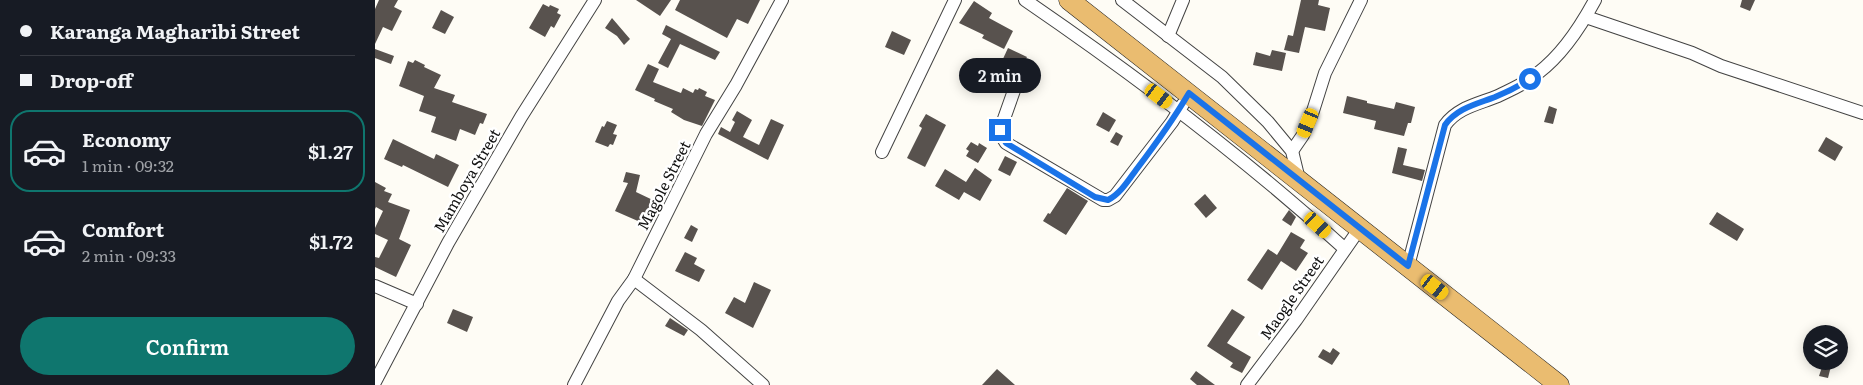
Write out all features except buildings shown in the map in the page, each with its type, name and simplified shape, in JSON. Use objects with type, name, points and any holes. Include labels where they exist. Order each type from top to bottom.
[{"type":"highway","points":[[1069,0],[1559,385]]},
{"type":"street","name":"Mamboya Street","points":[[375,382],[448,243],[521,117],[595,0]]},
{"type":"street","name":"Magole Street","points":[[574,385],[618,301],[634,278],[706,134],[736,86],[782,0]]},
{"type":"street","points":[[883,152],[955,0]]},
{"type":"street","points":[[1025,0],[1081,38],[1179,111],[1292,201],[1345,250]]},
{"type":"street","points":[[1122,0],[1221,77],[1268,122],[1292,151],[1299,180]]},
{"type":"street","points":[[1167,36],[1183,0]]},
{"type":"street","points":[[1292,151],[1303,135],[1325,74],[1361,0]]},
{"type":"street","points":[[1408,266],[1440,138],[1445,125],[1451,117],[1470,105],[1521,85],[1539,73],[1561,51],[1595,0]]},
{"type":"street","points":[[1586,16],[1692,53],[1721,66],[1863,113]]},
{"type":"street","points":[[1017,82],[1000,130],[1006,143],[1103,200],[1108,200],[1115,196],[1173,122],[1189,93]]},
{"type":"street","name":"Maogle Street","points":[[1247,385],[1296,320],[1359,228]]},
{"type":"street","points":[[634,278],[701,330],[763,385]]},
{"type":"street","points":[[375,286],[417,304]]},
{"type":"route","points":[[1000,130],[1006,143],[1095,197],[1108,200],[1115,196],[1173,122],[1189,93],[1408,266],[1440,138],[1445,125],[1451,117],[1470,105],[1496,96],[1530,79]]}]
